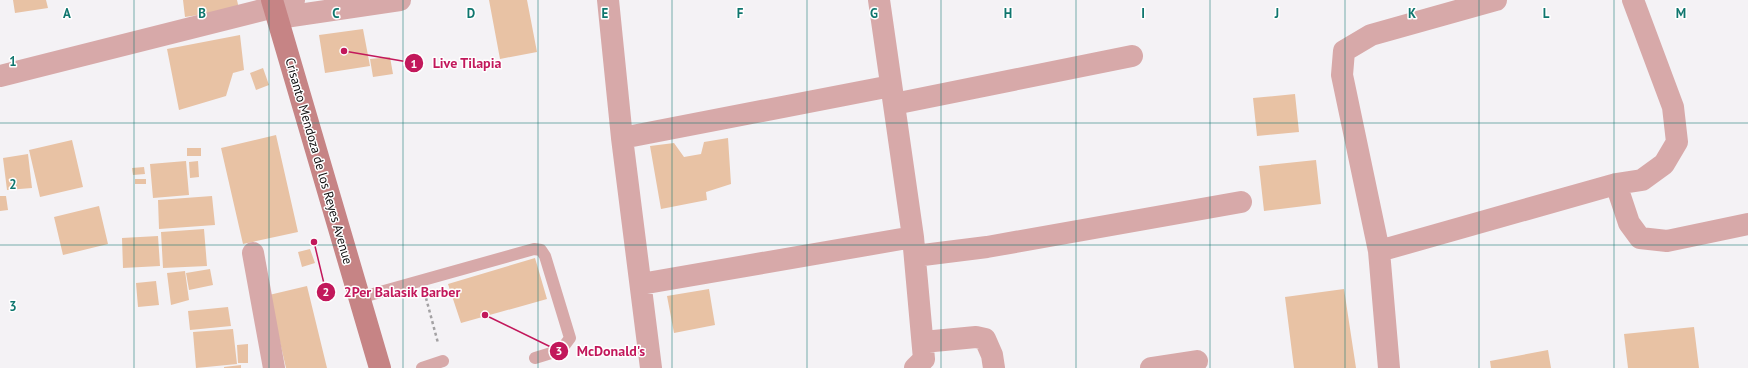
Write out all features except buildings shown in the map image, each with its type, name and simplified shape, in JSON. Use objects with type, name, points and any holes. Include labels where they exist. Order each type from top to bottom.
[{"type":"main road","name":"Crisanto Mendoza de los Reyes Avenue","points":[[280,6],[359,298],[380,368]]},
{"type":"street","points":[[0,76],[280,6],[400,0]]},
{"type":"street","points":[[608,0],[622,138],[652,368]]},
{"type":"street","points":[[879,0],[914,246],[924,359],[915,368]]},
{"type":"street","points":[[1389,368],[1379,251],[1342,75],[1344,51],[1371,36],[1496,0]]},
{"type":"street","points":[[1379,251],[1616,184],[1642,180],[1664,164],[1677,142],[1673,107],[1633,0]]},
{"type":"street","points":[[622,138],[1132,56]]},
{"type":"street","points":[[1616,184],[1629,223],[1640,238],[1667,241],[1748,224]]},
{"type":"street","points":[[641,284],[914,246],[987,247],[1241,202]]},
{"type":"street","points":[[253,253],[274,368]]},
{"type":"street","points":[[923,342],[976,337],[985,339],[992,354],[994,368]]},
{"type":"street","points":[[1151,368],[1197,361]]},
{"type":"lane","points":[[359,298],[421,282],[534,249],[540,250],[545,256],[570,338],[561,350],[535,358]]},
{"type":"lane","points":[[422,368],[443,361]]},
{"type":"path","points":[[421,282],[443,361]]},
{"type":"place","name":"Live Tilapia","points":[[344,51]]},
{"type":"place","name":"2Per Balasik Barber","points":[[314,242]]},
{"type":"place","name":"McDonald's","points":[[485,315]]}]
